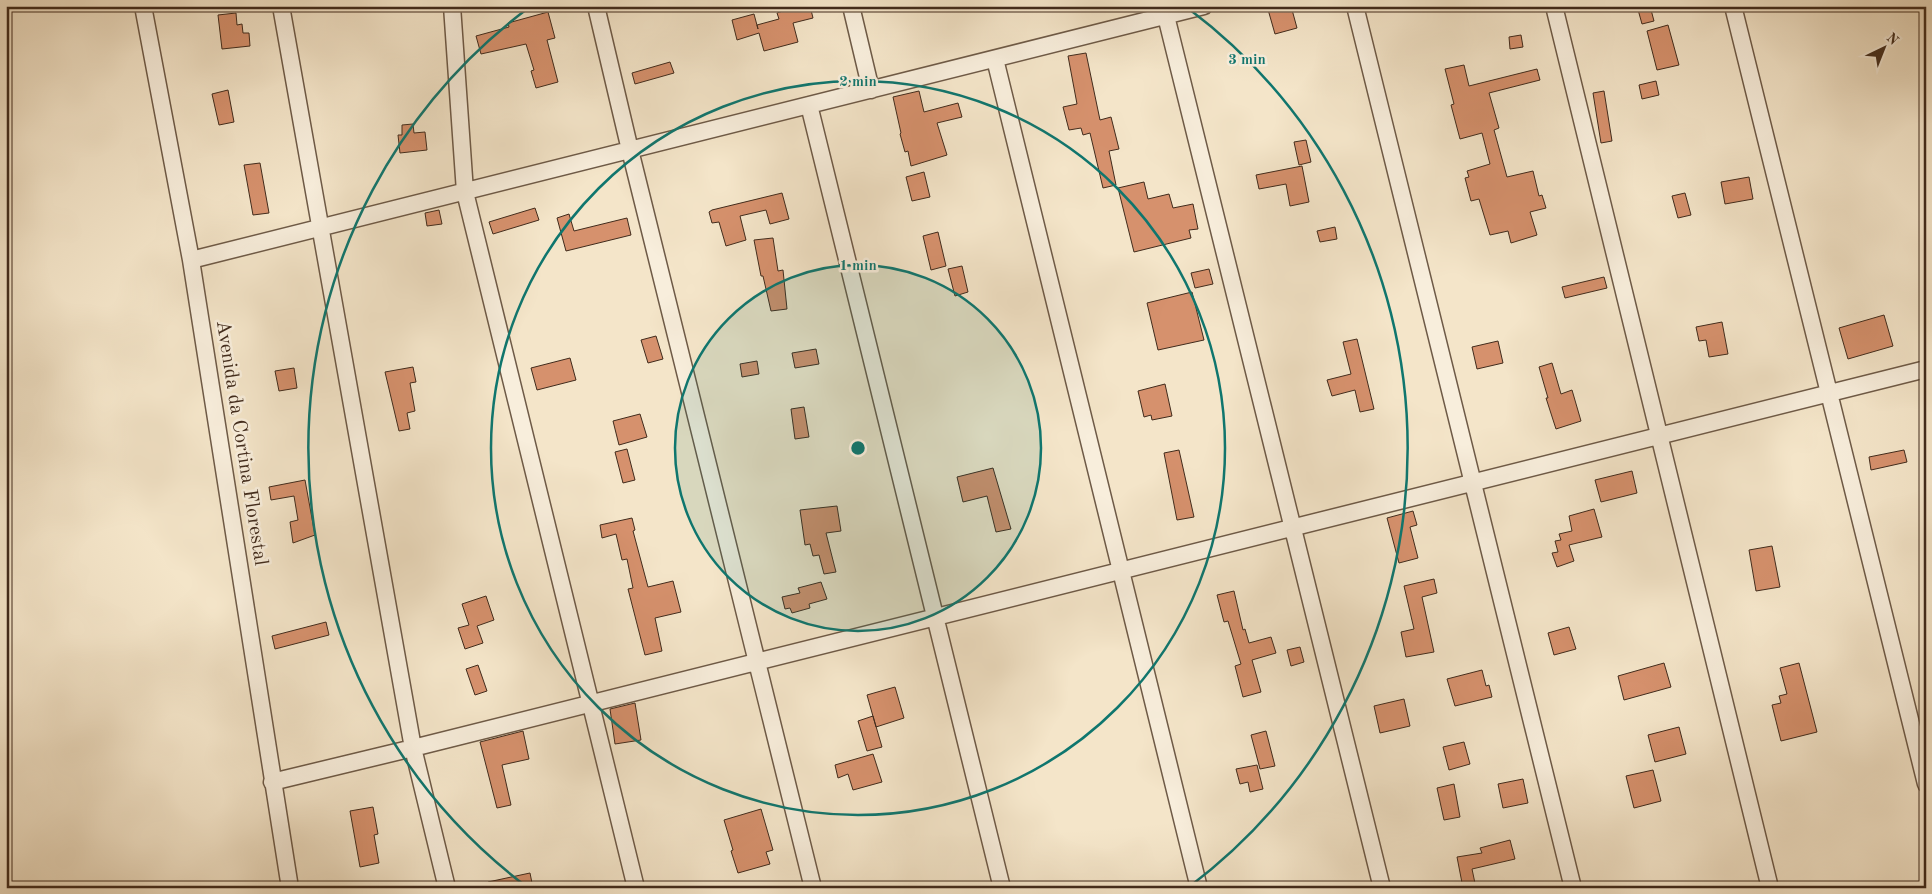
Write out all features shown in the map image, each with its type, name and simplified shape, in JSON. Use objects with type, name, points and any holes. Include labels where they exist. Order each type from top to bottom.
[{"type":"street","name":"Avenida da Cortina Florestal","points":[[142,6],[191,260],[290,888]]},
{"type":"street","points":[[281,6],[413,748],[448,888]]},
{"type":"street","points":[[452,6],[465,192],[636,888]]},
{"type":"street","points":[[596,6],[813,888]]},
{"type":"street","points":[[852,6],[871,90]]},
{"type":"street","points":[[191,260],[1204,6]]},
{"type":"street","points":[[1355,6],[1573,888]]},
{"type":"street","points":[[1554,6],[1770,888]]},
{"type":"street","points":[[1733,6],[1926,784]]},
{"type":"street","points":[[1166,16],[1382,888]]},
{"type":"street","points":[[995,59],[1198,888]]},
{"type":"street","points":[[809,105],[1002,888]]},
{"type":"street","points":[[272,782],[1926,369]]},
{"type":"building","points":[[793,6],[810,6],[813,18],[793,23],[798,42],[764,51],[759,33],[737,40],[732,20],[754,14],[758,29],[757,25],[779,19],[777,13]]},
{"type":"building","points":[[1267,6],[1291,6],[1297,28],[1275,34]]},
{"type":"building","points":[[1637,6],[1650,6],[1654,21],[1642,24]]},
{"type":"building","points":[[548,12],[555,38],[547,40],[558,82],[536,88],[531,71],[534,70],[526,44],[481,54],[476,36],[509,27],[508,23]]},
{"type":"building","points":[[236,13],[237,25],[242,24],[243,33],[249,33],[250,46],[222,49],[218,15]]},
{"type":"building","points":[[1668,25],[1679,65],[1657,70],[1647,31]]},
{"type":"building","points":[[1521,35],[1523,47],[1510,49],[1509,37]]},
{"type":"building","points":[[1086,53],[1100,120],[1111,117],[1119,149],[1109,151],[1116,185],[1103,188],[1090,133],[1083,135],[1081,128],[1069,130],[1063,107],[1077,104],[1068,56]]},
{"type":"building","points":[[670,62],[674,73],[635,84],[632,73]]},
{"type":"building","points":[[1464,65],[1469,86],[1537,69],[1540,80],[1489,93],[1499,128],[1494,130],[1507,177],[1533,171],[1539,196],[1542,195],[1546,208],[1530,212],[1537,235],[1511,243],[1508,231],[1490,235],[1479,199],[1471,201],[1465,178],[1469,177],[1467,171],[1490,164],[1482,133],[1460,139],[1451,105],[1454,104],[1445,69]]},
{"type":"building","points":[[1656,81],[1659,95],[1642,99],[1639,85]]},
{"type":"building","points":[[228,90],[234,122],[219,125],[212,94]]},
{"type":"building","points":[[919,91],[924,112],[958,103],[962,117],[937,123],[947,155],[911,166],[908,151],[905,152],[900,134],[893,97]]},
{"type":"building","points":[[1604,91],[1612,141],[1601,143],[1593,93]]},
{"type":"building","points":[[413,124],[414,133],[425,132],[427,150],[400,153],[398,135],[402,135],[402,125]]},
{"type":"building","points":[[1306,140],[1311,162],[1299,165],[1294,142]]},
{"type":"building","points":[[260,163],[269,213],[253,215],[244,165]]},
{"type":"building","points":[[1302,166],[1309,202],[1290,206],[1286,184],[1259,189],[1256,175]]},
{"type":"building","points":[[924,172],[930,197],[912,201],[906,177]]},
{"type":"building","points":[[1749,177],[1753,199],[1725,204],[1721,182]]},
{"type":"building","points":[[1144,182],[1148,199],[1169,194],[1173,208],[1193,204],[1198,229],[1189,230],[1191,238],[1134,252],[1118,188]]},
{"type":"building","points":[[782,193],[789,219],[770,224],[766,210],[740,216],[746,240],[726,246],[719,222],[712,223],[709,212]]},
{"type":"building","points":[[1685,193],[1691,215],[1678,218],[1672,196]]},
{"type":"building","points":[[535,208],[539,220],[493,234],[489,222]]},
{"type":"building","points":[[439,210],[442,224],[427,226],[425,213]]},
{"type":"building","points":[[569,214],[574,231],[627,218],[631,235],[566,251],[557,218]]},
{"type":"building","points":[[1335,227],[1337,239],[1320,242],[1317,231]]},
{"type":"building","points":[[938,232],[946,266],[931,270],[923,236]]},
{"type":"building","points":[[773,238],[778,271],[783,270],[787,309],[771,311],[763,276],[761,276],[754,240]]},
{"type":"building","points":[[962,266],[968,292],[955,296],[948,269]]},
{"type":"building","points":[[1209,269],[1213,284],[1195,288],[1191,273]]},
{"type":"building","points":[[1604,277],[1607,288],[1565,298],[1562,287]]},
{"type":"building","points":[[1192,292],[1204,340],[1158,350],[1147,303]]},
{"type":"building","points":[[1884,315],[1893,346],[1848,359],[1839,328]]},
{"type":"building","points":[[1722,322],[1728,354],[1709,357],[1706,340],[1699,341],[1696,327]]},
{"type":"building","points":[[656,336],[663,359],[648,363],[641,340]]},
{"type":"building","points":[[1357,339],[1374,409],[1360,412],[1355,390],[1332,396],[1327,380],[1351,374],[1343,342]]},
{"type":"building","points":[[1498,341],[1503,363],[1477,369],[1472,347]]},
{"type":"building","points":[[816,349],[819,364],[795,368],[792,353]]},
{"type":"building","points":[[570,358],[576,380],[537,390],[531,368]]},
{"type":"building","points":[[757,361],[759,374],[742,377],[740,364]]},
{"type":"building","points":[[1552,363],[1561,394],[1572,390],[1581,421],[1556,429],[1539,367]]},
{"type":"building","points":[[413,367],[416,382],[410,383],[415,411],[407,413],[410,429],[399,431],[385,372]]},
{"type":"building","points":[[294,368],[297,388],[279,391],[275,371]]},
{"type":"building","points":[[1165,384],[1172,416],[1152,420],[1151,415],[1144,417],[1138,391]]},
{"type":"building","points":[[804,407],[809,437],[795,439],[791,409]]},
{"type":"building","points":[[640,414],[647,437],[619,445],[613,421]]},
{"type":"building","points":[[627,449],[635,480],[623,483],[615,452]]},
{"type":"building","points":[[1179,450],[1194,517],[1177,520],[1164,453]]},
{"type":"building","points":[[1904,450],[1907,462],[1871,470],[1869,457]]},
{"type":"building","points":[[993,468],[1011,529],[996,532],[987,496],[963,502],[957,477]]},
{"type":"building","points":[[1632,471],[1637,493],[1601,502],[1595,480]]},
{"type":"building","points":[[305,480],[315,535],[293,543],[290,522],[298,520],[294,496],[271,500],[269,487]]},
{"type":"building","points":[[837,506],[841,531],[826,533],[836,572],[824,574],[819,555],[813,556],[810,544],[805,545],[800,510]]},
{"type":"building","points":[[1594,509],[1602,537],[1569,545],[1574,561],[1557,567],[1552,553],[1558,552],[1555,541],[1561,540],[1559,534],[1572,531],[1569,516]]},
{"type":"building","points":[[1413,511],[1417,525],[1410,527],[1418,558],[1399,563],[1387,518]]},
{"type":"building","points":[[632,518],[635,530],[633,531],[648,587],[673,581],[681,612],[655,618],[662,651],[645,655],[628,589],[633,588],[627,559],[622,560],[616,534],[602,538],[600,525]]},
{"type":"building","points":[[1772,546],[1780,587],[1756,591],[1749,550]]},
{"type":"building","points":[[1434,579],[1437,593],[1422,597],[1434,652],[1406,657],[1401,632],[1414,629],[1404,586]]},
{"type":"building","points":[[821,582],[827,599],[809,604],[810,608],[792,613],[790,608],[785,609],[782,597],[800,593],[798,588]]},
{"type":"building","points":[[1234,591],[1243,630],[1245,629],[1249,643],[1271,637],[1276,653],[1252,660],[1261,692],[1243,697],[1235,666],[1241,664],[1228,621],[1224,622],[1217,595]]},
{"type":"building","points":[[486,596],[494,620],[477,626],[483,643],[465,649],[458,628],[469,625],[462,604]]},
{"type":"building","points":[[326,622],[329,635],[275,649],[272,636]]},
{"type":"building","points":[[1569,627],[1576,649],[1554,655],[1548,633]]},
{"type":"building","points":[[1300,647],[1304,662],[1291,666],[1287,650]]},
{"type":"building","points":[[1664,663],[1671,687],[1624,700],[1618,676]]},
{"type":"building","points":[[1799,663],[1817,732],[1781,741],[1772,705],[1781,703],[1779,696],[1787,694],[1780,668]]},
{"type":"building","points":[[478,665],[487,691],[475,695],[466,669]]},
{"type":"building","points":[[1482,670],[1486,686],[1489,685],[1492,697],[1455,706],[1447,679]]},
{"type":"building","points":[[895,687],[904,718],[876,727],[867,695]]},
{"type":"building","points":[[1404,699],[1410,726],[1380,733],[1374,706]]},
{"type":"building","points":[[635,703],[641,740],[615,744],[610,709]]},
{"type":"building","points":[[873,716],[882,747],[867,751],[858,721]]},
{"type":"building","points":[[1679,727],[1686,754],[1655,762],[1648,735]]},
{"type":"building","points":[[523,731],[529,759],[502,765],[511,805],[497,808],[480,742]]},
{"type":"building","points":[[1266,731],[1275,766],[1260,769],[1251,735]]},
{"type":"building","points":[[1464,742],[1470,764],[1449,770],[1443,747]]},
{"type":"building","points":[[873,754],[882,782],[853,790],[848,774],[838,778],[835,765]]},
{"type":"building","points":[[1257,765],[1263,789],[1250,792],[1248,782],[1240,784],[1236,769]]},
{"type":"building","points":[[1653,770],[1661,801],[1634,808],[1626,776]]},
{"type":"building","points":[[1523,779],[1528,803],[1503,808],[1498,784]]},
{"type":"building","points":[[1454,784],[1460,817],[1444,820],[1437,788]]},
{"type":"building","points":[[373,807],[378,834],[374,835],[379,863],[360,867],[350,811]]},
{"type":"building","points":[[761,809],[773,850],[766,852],[770,864],[738,873],[724,820]]},
{"type":"building","points":[[1510,840],[1515,859],[1472,869],[1476,888],[1463,888],[1457,857],[1482,853],[1480,848]]},
{"type":"building","points":[[530,873],[533,888],[489,888],[488,882]]}]
